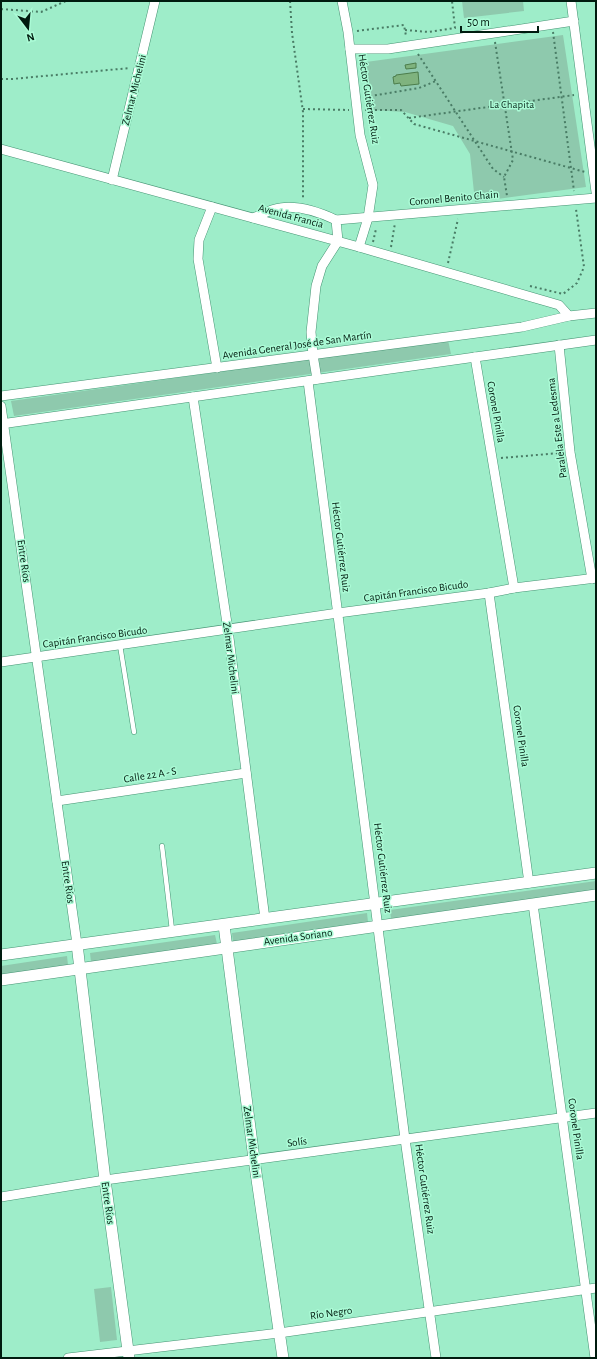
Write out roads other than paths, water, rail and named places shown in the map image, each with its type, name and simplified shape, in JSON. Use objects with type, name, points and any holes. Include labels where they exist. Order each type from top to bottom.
[{"type":"street","name":"Zelmar Michelini","points":[[112,180],[155,1]]},
{"type":"street","name":"Héctor Gutiérrez Ruiz","points":[[342,1],[348,32],[360,135],[373,185],[368,218],[359,247]]},
{"type":"street","points":[[571,1],[596,192]]},
{"type":"street","points":[[350,49],[388,49],[574,21]]},
{"type":"street","name":"Avenida Francia","points":[[1,150],[338,241],[559,305],[569,316]]},
{"type":"street","name":"Coronel Benito Chain","points":[[336,220],[596,198]]},
{"type":"street","points":[[212,207],[199,240],[198,259],[217,368]]},
{"type":"street","points":[[253,218],[279,208],[320,212],[336,220],[338,241],[322,266],[316,286],[310,332],[317,380]]},
{"type":"street","name":"Avenida General José de San Martín","points":[[1,396],[522,327],[569,316],[596,313]]},
{"type":"street","points":[[2,423],[596,340]]},
{"type":"street","name":"Paralela Este a Ledesma","points":[[559,345],[570,452],[594,578]]},
{"type":"street","name":"Coronel Pinilla","points":[[475,357],[514,588]]},
{"type":"street","name":"Héctor Gutiérrez Ruiz","points":[[308,381],[405,1139],[436,1358]]},
{"type":"street","name":"Zelmar Michelini","points":[[193,397],[228,630],[265,918]]},
{"type":"street","name":"Entre Ríos","points":[[1,406],[2,423],[37,657],[77,944],[105,1180],[128,1355]]},
{"type":"street","name":"Capitán Francisco Bicudo","points":[[1,662],[338,613],[489,593],[514,588],[594,578]]},
{"type":"street","name":"Coronel Pinilla","points":[[489,593],[529,883]]},
{"type":"street","name":"Calle 22 A - S","points":[[57,801],[246,773]]},
{"type":"street","name":"Avenida Soriano","points":[[1,955],[596,873]]},
{"type":"street","name":"Avenida Soriano","points":[[1,980],[596,895]]},
{"type":"street","name":"Coronel Pinilla","points":[[533,904],[595,1358]]},
{"type":"street","name":"Zelmar Michelini","points":[[224,925],[254,1159],[282,1358]]},
{"type":"street","name":"Solís","points":[[1,1197],[105,1180],[596,1113]]},
{"type":"street","name":"Río Negro","points":[[68,1358],[128,1355],[596,1288]]},
{"type":"lane","points":[[120,645],[134,732]]},
{"type":"lane","points":[[162,846],[172,932]]},
{"type":"park label","name":"La Chapita","points":[[512,104]]}]
